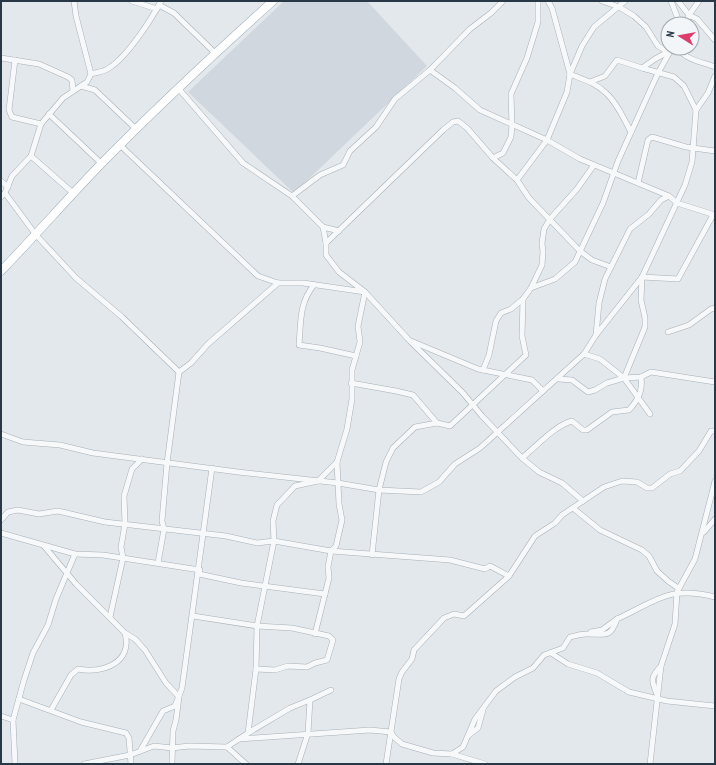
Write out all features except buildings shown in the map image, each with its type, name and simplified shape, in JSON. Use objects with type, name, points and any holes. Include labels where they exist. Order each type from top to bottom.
[{"type":"main road","points":[[1,271],[36,235],[73,193],[136,129],[215,53],[273,1]]},
{"type":"street","points":[[1,197],[5,193],[12,176],[30,156],[41,124],[49,114],[73,91],[87,82],[91,74],[76,16],[74,1]]},
{"type":"street","points":[[132,1],[159,5],[174,14],[215,53]]},
{"type":"street","points":[[292,196],[320,175],[343,165],[350,151],[376,127],[396,99],[430,70],[470,29],[492,13],[503,1]]},
{"type":"street","points":[[493,158],[502,153],[511,137],[511,94],[532,43],[538,22],[538,1]]},
{"type":"street","points":[[548,1],[552,8],[570,74]]},
{"type":"street","points":[[517,180],[547,140],[567,92],[570,74],[582,46],[594,27],[625,1]]},
{"type":"street","points":[[671,1],[677,16]]},
{"type":"street","points":[[678,1],[689,15],[697,19],[715,40]]},
{"type":"street","points":[[689,15],[699,1]]},
{"type":"street","points":[[603,2],[610,13]]},
{"type":"street","points":[[603,2],[619,7],[646,27],[653,40],[660,44]]},
{"type":"street","points":[[91,74],[108,69],[117,61],[140,34],[159,5]]},
{"type":"street","points":[[642,68],[660,56]]},
{"type":"street","points":[[531,288],[558,277],[575,262],[603,203],[631,132],[667,56]]},
{"type":"street","points":[[686,56],[715,67]]},
{"type":"street","points":[[1,58],[39,64],[68,77],[72,80],[73,91]]},
{"type":"street","points":[[14,60],[9,110],[12,117],[41,124]]},
{"type":"street","points":[[590,82],[605,76],[617,60],[674,77],[684,86],[696,110]]},
{"type":"street","points":[[430,70],[455,88],[480,110],[547,140],[580,159],[669,196],[677,202],[714,215],[678,279],[642,277]]},
{"type":"street","points":[[570,74],[590,82],[606,93],[621,114],[631,132]]},
{"type":"street","points":[[1,434],[23,442],[60,445],[93,453],[238,472],[338,483],[379,490],[421,492],[439,482],[455,464],[480,448],[543,391],[559,379],[584,354],[596,335],[642,277],[685,185],[692,162],[696,110],[708,93],[715,76]]},
{"type":"street","points":[[81,86],[96,90],[136,129]]},
{"type":"street","points":[[178,88],[243,163],[292,196],[323,227],[339,231]]},
{"type":"street","points":[[708,93],[715,96]]},
{"type":"street","points":[[49,114],[102,164]]},
{"type":"street","points":[[326,243],[453,122],[458,121],[468,128],[493,158],[517,180],[529,198],[580,251],[592,260],[611,267]]},
{"type":"street","points":[[638,183],[648,140],[652,137],[693,148],[715,151]]},
{"type":"street","points":[[120,145],[258,276],[278,283],[314,285],[365,292]]},
{"type":"street","points":[[30,156],[73,193]]},
{"type":"street","points":[[483,370],[489,355],[496,321],[501,313],[511,309],[523,299],[531,288],[542,265],[544,252],[542,243],[544,229],[550,219],[577,189],[594,165]]},
{"type":"street","points":[[1,181],[8,187]]},
{"type":"street","points":[[5,193],[36,235],[76,278],[122,317],[179,372]]},
{"type":"street","points":[[596,335],[599,303],[605,279],[630,229],[650,214],[661,200],[669,196]]},
{"type":"street","points":[[323,227],[326,243],[326,255],[339,272],[365,292],[410,341],[474,405],[482,416],[522,458],[539,472],[562,483],[583,501]]},
{"type":"street","points":[[624,378],[645,327],[642,300],[642,277]]},
{"type":"street","points":[[158,563],[164,529],[162,521],[167,463],[179,372],[191,363],[208,344],[278,283]]},
{"type":"street","points":[[314,285],[305,296],[298,345],[356,356]]},
{"type":"street","points":[[315,634],[329,578],[328,567],[331,551],[336,546],[342,520],[337,462],[347,428],[352,399],[352,370],[360,342],[358,326],[365,292]]},
{"type":"street","points":[[372,555],[379,490],[386,462],[393,448],[415,427],[437,423],[450,426],[526,355],[522,336],[523,299]]},
{"type":"street","points":[[668,332],[689,326],[711,309],[715,308]]},
{"type":"street","points":[[410,341],[483,370],[532,380],[543,391]]},
{"type":"street","points":[[584,354],[600,359],[624,378],[650,414]]},
{"type":"street","points":[[559,379],[572,380],[588,392],[607,383],[624,378],[641,377],[651,372],[715,382]]},
{"type":"street","points":[[522,458],[568,422],[572,421],[583,430],[587,430],[612,412],[629,410],[639,398],[642,385],[641,377]]},
{"type":"street","points":[[351,383],[396,391],[413,396],[437,423]]},
{"type":"street","points":[[386,764],[398,679],[412,660],[414,650],[444,618],[454,614],[464,616],[509,576],[535,536],[583,501],[604,487],[622,481],[637,482],[647,488],[652,488],[670,474],[680,471],[699,451],[706,436],[711,431],[715,431]]},
{"type":"street","points":[[110,617],[123,558],[121,547],[125,524],[124,496],[126,486],[132,469],[142,459]]},
{"type":"street","points":[[248,733],[256,669],[257,626],[274,541],[273,521],[277,505],[295,486],[318,481],[337,462]]},
{"type":"street","points":[[140,751],[163,711],[175,706],[182,688],[212,468]]},
{"type":"street","points":[[650,764],[661,666],[675,624],[678,590],[690,570],[702,535],[714,492],[715,481]]},
{"type":"street","points":[[573,508],[600,530],[642,550],[649,556],[658,571],[678,590],[715,597]]},
{"type":"street","points":[[1,520],[8,512],[18,510],[39,514],[58,511],[105,522],[204,534],[256,543],[274,541],[331,551],[450,560],[485,569],[490,566],[509,576]]},
{"type":"street","points":[[702,535],[715,519]]},
{"type":"street","points":[[1,533],[75,554],[158,563],[265,586],[325,594]]},
{"type":"street","points":[[44,546],[65,568],[68,574],[125,633],[135,639],[145,650],[166,683],[179,697]]},
{"type":"street","points":[[15,764],[13,720],[19,699],[33,653],[48,625],[56,599],[68,574],[75,554]]},
{"type":"street","points":[[452,754],[463,747],[474,719],[496,691],[515,677],[533,668],[544,655],[563,648],[570,637],[586,634],[606,635],[613,630],[617,620],[678,590]]},
{"type":"street","points":[[193,616],[257,626],[292,628],[329,636],[333,640],[327,660],[307,667],[288,666],[275,670],[256,669]]},
{"type":"street","points":[[51,710],[72,675],[78,669],[95,671],[114,665],[125,650],[127,641],[125,633]]},
{"type":"street","points":[[551,653],[568,664],[597,674],[629,692],[667,701],[715,706]]},
{"type":"street","points":[[658,698],[652,678],[653,674],[661,666]]},
{"type":"street","points":[[84,764],[130,755],[154,746],[172,748],[189,746],[227,747],[290,708],[331,690]]},
{"type":"street","points":[[172,764],[173,731],[179,697]]},
{"type":"street","points":[[19,699],[81,722],[126,733],[129,738],[131,764]]},
{"type":"street","points":[[298,764],[308,734],[310,700]]},
{"type":"street","points":[[1,716],[13,720]]},
{"type":"street","points":[[239,739],[370,730],[391,732]]},
{"type":"street","points":[[391,732],[402,744],[433,753],[452,754],[486,764]]},
{"type":"street","points":[[227,747],[246,764]]},
{"type":"shaded area","points":[[284,1],[367,1],[427,66],[294,193],[188,92]]}]
